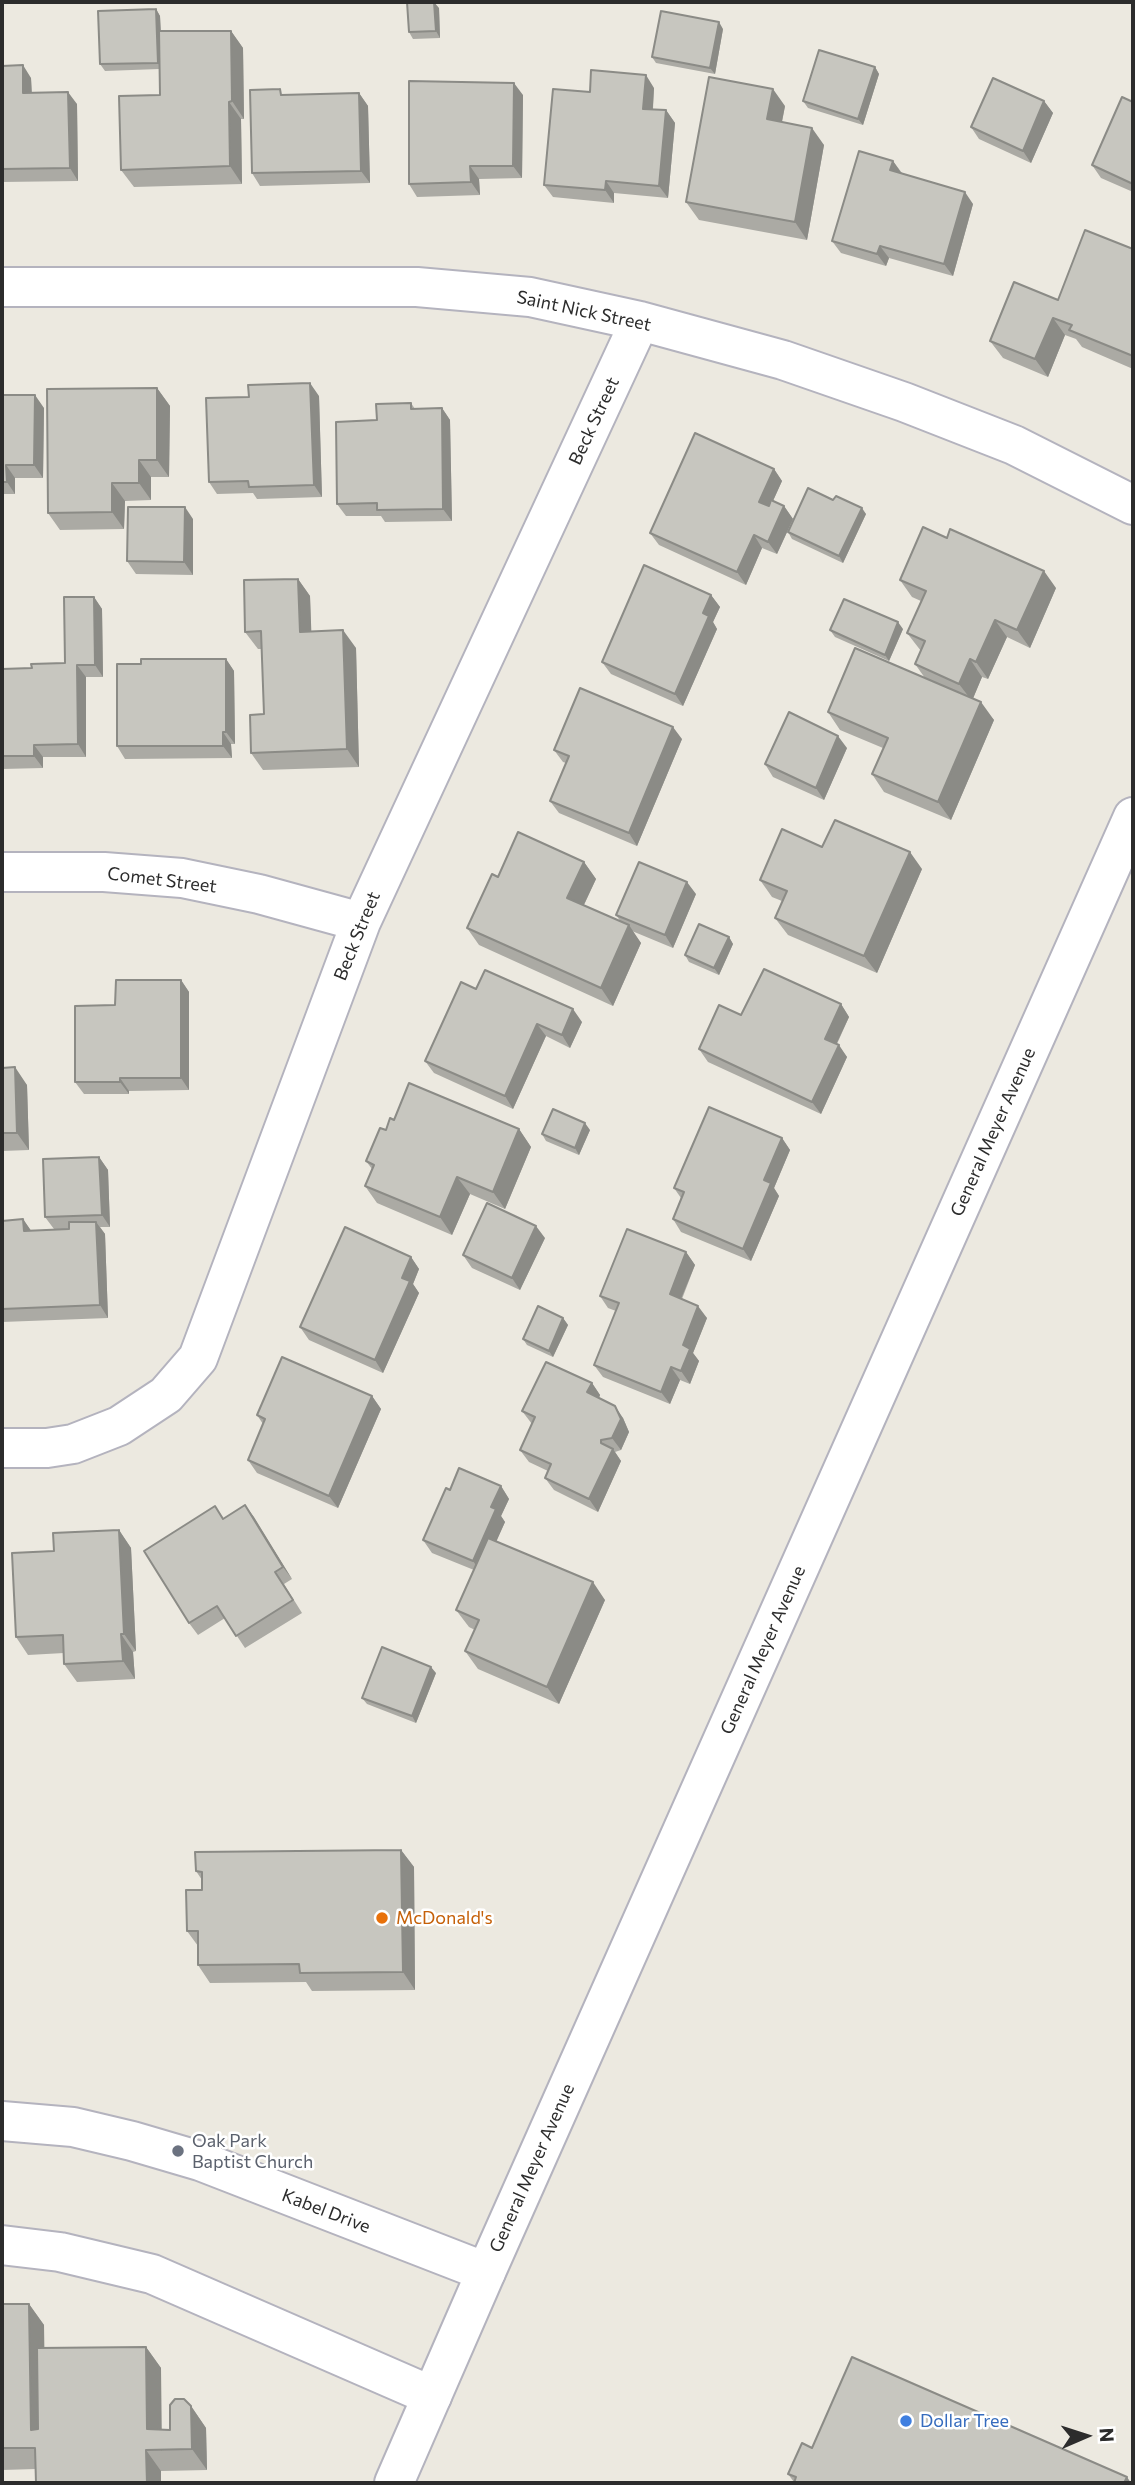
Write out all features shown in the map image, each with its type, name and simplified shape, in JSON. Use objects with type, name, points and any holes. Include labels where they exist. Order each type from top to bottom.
[{"type":"street","name":"Saint Nick Street","points":[[2,287],[417,287],[530,297],[640,321],[783,360],[904,402],[1014,445],[1133,505]]},
{"type":"street","name":"Beck Street","points":[[2,1448],[47,1448],[74,1444],[119,1426],[166,1395],[198,1358],[361,922],[640,321]]},
{"type":"street","name":"General Meyer Avenue","points":[[394,2483],[1133,817]]},
{"type":"street","name":"Comet Street","points":[[2,872],[104,872],[182,878],[259,894],[361,922]]},
{"type":"street","name":"Kabel Drive","points":[[2,2121],[73,2127],[200,2161],[486,2273]]},
{"type":"street","points":[[2,2245],[60,2252],[152,2274],[432,2396]]},
{"type":"building","points":[[407,2],[434,2],[436,31],[409,32]]},
{"type":"building","points":[[156,9],[158,63],[100,64],[98,11]]},
{"type":"building","points":[[661,11],[719,22],[710,68],[652,57]]},
{"type":"building","points":[[159,31],[231,31],[230,166],[121,170],[119,96],[160,95]]},
{"type":"building","points":[[819,50],[875,67],[858,119],[803,101]]},
{"type":"building","points":[[23,65],[23,93],[68,92],[70,168],[2,169],[2,66]]},
{"type":"building","points":[[591,70],[646,75],[643,109],[666,110],[659,186],[606,181],[605,190],[544,185],[553,89],[590,92]]},
{"type":"building","points":[[709,77],[773,89],[767,119],[812,128],[795,222],[686,202]]},
{"type":"building","points":[[993,78],[1044,101],[1023,151],[971,127]]},
{"type":"building","points":[[409,81],[514,83],[513,166],[470,166],[471,182],[409,184]]},
{"type":"building","points":[[280,89],[281,95],[359,93],[361,171],[252,173],[250,90]]},
{"type":"building","points":[[1122,97],[1133,102],[1133,184],[1092,165]]},
{"type":"building","points":[[859,151],[893,161],[890,170],[965,192],[944,264],[880,246],[877,254],[832,241]]},
{"type":"building","points":[[1085,230],[1133,249],[1133,356],[1069,330],[1072,325],[1053,318],[1035,359],[990,341],[1014,282],[1058,300]]},
{"type":"building","points":[[310,383],[314,485],[249,487],[248,481],[209,482],[206,398],[249,397],[248,385]]},
{"type":"building","points":[[157,388],[157,460],[139,460],[139,483],[112,483],[112,512],[48,513],[47,389]]},
{"type":"building","points":[[2,395],[35,395],[34,465],[6,465],[7,482],[2,482]]},
{"type":"building","points":[[411,403],[411,409],[442,408],[443,509],[377,510],[377,503],[337,504],[336,422],[377,420],[376,404]]},
{"type":"building","points":[[695,433],[774,469],[759,502],[769,506],[771,500],[784,506],[768,542],[754,535],[737,572],[650,533]]},
{"type":"building","points":[[808,488],[833,500],[836,496],[862,508],[839,556],[788,532]]},
{"type":"building","points":[[128,507],[185,507],[184,562],[127,561]]},
{"type":"building","points":[[923,527],[947,538],[950,529],[1044,571],[1017,630],[995,620],[976,662],[970,659],[959,684],[915,664],[925,641],[907,633],[926,591],[900,580]]},
{"type":"building","points":[[644,565],[711,595],[703,613],[709,616],[675,694],[602,662]]},
{"type":"building","points":[[298,579],[300,632],[343,630],[347,749],[251,753],[250,715],[264,714],[261,631],[245,632],[244,580]]},
{"type":"building","points":[[64,597],[94,597],[95,665],[77,665],[78,744],[34,745],[34,756],[2,756],[2,669],[32,668],[31,664],[65,663]]},
{"type":"building","points":[[844,599],[898,622],[885,655],[830,630]]},
{"type":"building","points":[[855,648],[981,702],[938,802],[872,774],[888,738],[828,712]]},
{"type":"building","points":[[141,659],[226,659],[226,732],[223,732],[223,746],[117,746],[117,664],[141,664]]},
{"type":"building","points":[[580,688],[673,727],[629,833],[550,801],[569,756],[554,750]]},
{"type":"building","points":[[789,712],[838,736],[816,788],[765,764]]},
{"type":"building","points":[[835,820],[910,852],[864,956],[775,918],[787,891],[760,880],[782,829],[822,847]]},
{"type":"building","points":[[518,832],[584,862],[567,898],[629,925],[601,988],[467,928],[492,874],[498,877]]},
{"type":"building","points":[[639,862],[687,882],[665,935],[616,915]]},
{"type":"building","points":[[699,924],[729,937],[714,968],[685,955]]},
{"type":"building","points":[[764,969],[841,1004],[825,1039],[839,1045],[812,1102],[699,1049],[719,1005],[741,1015]]},
{"type":"building","points":[[485,970],[573,1009],[562,1035],[537,1024],[505,1096],[425,1061],[461,982],[476,989]]},
{"type":"building","points":[[116,980],[181,980],[181,1078],[120,1078],[120,1082],[75,1082],[75,1006],[115,1005]]},
{"type":"building","points":[[15,1067],[17,1133],[2,1133],[2,1068]]},
{"type":"building","points":[[409,1083],[519,1129],[493,1192],[457,1177],[440,1217],[365,1186],[374,1165],[366,1161],[380,1128],[386,1130],[390,1118],[394,1120]]},
{"type":"building","points":[[709,1107],[782,1138],[764,1180],[771,1183],[743,1249],[673,1219],[684,1192],[674,1188]]},
{"type":"building","points":[[553,1109],[585,1123],[575,1148],[542,1134]]},
{"type":"building","points":[[99,1157],[102,1215],[45,1217],[43,1159]]},
{"type":"building","points":[[487,1203],[536,1226],[512,1278],[463,1255]]},
{"type":"building","points":[[23,1219],[24,1231],[69,1229],[69,1222],[96,1222],[100,1305],[2,1309],[2,1221]]},
{"type":"building","points":[[345,1227],[411,1257],[402,1278],[410,1281],[375,1360],[300,1327]]},
{"type":"building","points":[[627,1229],[686,1252],[670,1294],[698,1306],[683,1345],[690,1349],[681,1371],[671,1367],[661,1392],[594,1365],[619,1303],[600,1296]]},
{"type":"building","points":[[538,1306],[563,1318],[549,1351],[523,1339]]},
{"type":"building","points":[[282,1357],[372,1396],[329,1496],[248,1460],[265,1419],[257,1415]]},
{"type":"building","points":[[546,1362],[592,1383],[587,1392],[615,1406],[621,1419],[612,1438],[601,1440],[601,1443],[613,1449],[589,1499],[545,1478],[551,1464],[520,1450],[535,1417],[522,1411]]},
{"type":"building","points":[[459,1468],[501,1486],[491,1507],[496,1509],[473,1561],[423,1540],[446,1488],[450,1490]]},
{"type":"building","points":[[245,1505],[283,1567],[275,1572],[293,1600],[236,1636],[217,1606],[189,1623],[144,1551],[215,1506],[223,1519]]},
{"type":"building","points":[[119,1530],[123,1661],[64,1664],[63,1635],[16,1637],[12,1553],[54,1551],[53,1533]]},
{"type":"building","points":[[488,1538],[593,1582],[547,1687],[465,1651],[479,1620],[456,1610]]},
{"type":"building","points":[[382,1647],[431,1667],[412,1716],[362,1698]]},
{"type":"building","points":[[401,1850],[403,1972],[300,1973],[299,1964],[198,1965],[198,1931],[187,1931],[186,1890],[202,1890],[202,1872],[196,1871],[195,1852]]},
{"type":"building","points":[[2,2304],[29,2304],[31,2430],[38,2429],[37,2348],[146,2347],[147,2429],[170,2430],[170,2405],[175,2399],[184,2399],[191,2406],[192,2449],[146,2450],[147,2483],[36,2483],[35,2448],[2,2448]]},
{"type":"building","name":"Dollar Tree","points":[[852,2357],[1127,2477],[1124,2483],[794,2483],[796,2477],[788,2474],[802,2443],[812,2448]]},
{"type":"place","name":"McDonald's","points":[[382,1918]]},
{"type":"place","name":"Oak Park Baptist Church","points":[[178,2151]]},
{"type":"place","name":"Dollar Tree","points":[[906,2421]]}]
